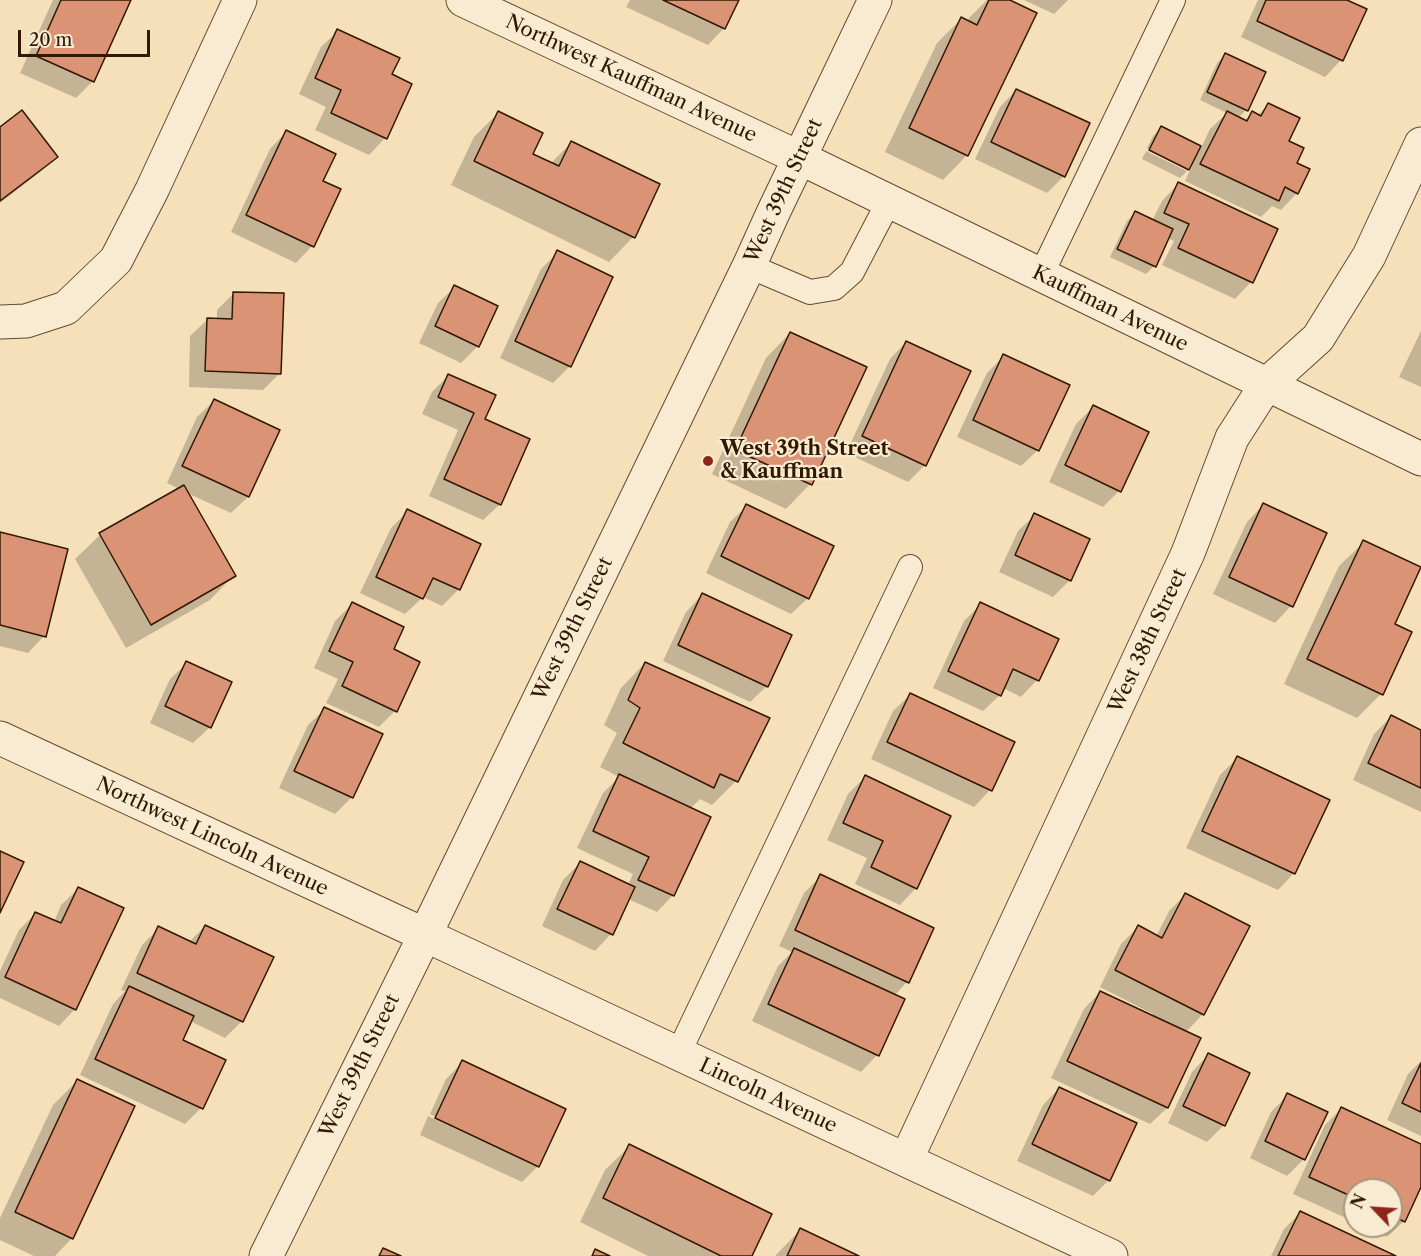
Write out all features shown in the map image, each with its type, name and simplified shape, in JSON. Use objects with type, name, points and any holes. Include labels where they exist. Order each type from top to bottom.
[{"type":"street","points":[[0,322],[26,321],[66,308],[116,260],[152,190],[240,0]]},
{"type":"street","name":"Northwest Kauffman Avenue","points":[[463,0],[800,158]]},
{"type":"street","name":"West 39th Street","points":[[266,1256],[425,935],[876,0]]},
{"type":"street","name":"West 38th Street","points":[[906,1160],[1188,553],[1232,438],[1266,385],[1318,338],[1369,256],[1421,144]]},
{"type":"street","name":"Kauffman Avenue","points":[[800,158],[1421,459]]},
{"type":"street","name":"Northwest Lincoln Avenue","points":[[0,738],[425,935]]},
{"type":"street","name":"Lincoln Avenue","points":[[425,935],[1111,1256]]},
{"type":"lane","points":[[1041,275],[1173,0]]},
{"type":"lane","points":[[749,266],[810,292],[834,288],[852,272],[889,201]]},
{"type":"lane","points":[[678,1054],[910,567]]},
{"type":"building","points":[[61,0],[131,0],[94,82],[36,56]]},
{"type":"building","points":[[663,0],[739,0],[725,29]]},
{"type":"building","points":[[989,0],[1010,0],[1037,13],[968,156],[909,128],[961,17],[977,25]]},
{"type":"building","points":[[1266,0],[1347,0],[1367,9],[1343,61],[1257,21]]},
{"type":"building","points":[[337,29],[400,58],[392,74],[412,84],[387,139],[331,113],[341,90],[315,78]]},
{"type":"building","points":[[1225,53],[1266,72],[1248,111],[1207,92]]},
{"type":"building","points":[[1016,89],[1090,123],[1065,177],[991,142]]},
{"type":"building","points":[[1268,103],[1300,118],[1289,141],[1304,148],[1297,163],[1310,169],[1298,194],[1285,187],[1279,201],[1200,164],[1227,111],[1247,121],[1252,111],[1261,116]]},
{"type":"building","points":[[22,110],[58,157],[0,201],[0,127]]},
{"type":"building","points":[[498,111],[543,133],[533,154],[559,166],[571,141],[660,184],[635,238],[474,161]]},
{"type":"building","points":[[1161,126],[1201,146],[1189,170],[1149,150]]},
{"type":"building","points":[[286,130],[336,154],[323,181],[341,189],[314,247],[246,215]]},
{"type":"building","points":[[1178,182],[1278,229],[1253,283],[1178,248],[1189,224],[1164,213]]},
{"type":"building","points":[[1135,211],[1173,229],[1156,267],[1117,249]]},
{"type":"building","points":[[557,250],[613,277],[571,367],[515,341]]},
{"type":"building","points":[[454,285],[498,306],[479,347],[435,326]]},
{"type":"building","points":[[233,292],[284,293],[281,374],[205,371],[207,318],[232,319]]},
{"type":"building","points":[[790,332],[867,367],[812,485],[735,450]]},
{"type":"building","points":[[906,341],[971,371],[926,466],[862,436]]},
{"type":"building","points":[[1003,354],[1070,385],[1039,451],[973,420]]},
{"type":"building","points":[[448,374],[496,395],[485,419],[530,439],[501,505],[444,479],[474,413],[438,397]]},
{"type":"building","points":[[214,399],[280,430],[249,497],[182,466]]},
{"type":"building","points":[[1093,405],[1149,432],[1121,492],[1065,465]]},
{"type":"building","points":[[184,485],[236,576],[151,625],[99,533]]},
{"type":"building","points":[[1263,503],[1327,533],[1293,607],[1229,577]]},
{"type":"building","points":[[746,504],[834,546],[809,599],[721,556]]},
{"type":"building","points":[[407,509],[481,544],[460,590],[433,578],[423,599],[376,577]]},
{"type":"building","points":[[1034,513],[1090,539],[1071,581],[1015,555]]},
{"type":"building","points":[[0,532],[68,549],[46,637],[0,625]]},
{"type":"building","points":[[1363,540],[1421,567],[1395,624],[1412,632],[1383,695],[1307,659]]},
{"type":"building","points":[[702,593],[792,635],[768,687],[678,645]]},
{"type":"building","points":[[352,602],[404,627],[394,649],[420,662],[397,712],[342,686],[353,662],[329,651]]},
{"type":"building","points":[[980,602],[1059,639],[1039,681],[1013,669],[1001,696],[948,671]]},
{"type":"building","points":[[186,661],[232,682],[211,728],[165,706]]},
{"type":"building","points":[[645,662],[770,718],[738,782],[720,774],[714,788],[623,743],[640,708],[628,700]]},
{"type":"building","points":[[910,693],[1015,742],[992,791],[887,742]]},
{"type":"building","points":[[324,707],[383,734],[353,798],[294,771]]},
{"type":"building","points":[[1391,715],[1421,730],[1421,788],[1368,763]]},
{"type":"building","points":[[1237,756],[1330,800],[1295,874],[1202,831]]},
{"type":"building","points":[[619,774],[711,817],[674,896],[638,880],[649,857],[593,831]]},
{"type":"building","points":[[865,775],[951,816],[917,889],[871,867],[883,841],[843,823]]},
{"type":"building","points":[[0,851],[24,862],[0,913]]},
{"type":"building","points":[[580,861],[635,887],[613,935],[557,909]]},
{"type":"building","points":[[820,874],[934,928],[909,983],[795,930]]},
{"type":"building","points":[[78,887],[124,908],[76,1010],[5,977],[35,912],[61,923]]},
{"type":"building","points":[[1185,893],[1250,926],[1204,1015],[1115,970],[1138,925],[1162,938]]},
{"type":"building","points":[[205,925],[274,957],[243,1022],[137,973],[158,926],[196,944]]},
{"type":"building","points":[[794,948],[905,999],[879,1056],[768,1004]]},
{"type":"building","points":[[129,986],[194,1016],[183,1040],[226,1060],[203,1109],[95,1059]]},
{"type":"building","points":[[1100,991],[1201,1038],[1168,1108],[1067,1061]]},
{"type":"building","points":[[1208,1053],[1250,1073],[1225,1126],[1183,1106]]},
{"type":"building","points":[[462,1060],[566,1109],[539,1167],[435,1118]]},
{"type":"building","points":[[1421,1063],[1421,1112],[1402,1103]]},
{"type":"building","points":[[77,1079],[135,1106],[73,1239],[15,1212]]},
{"type":"building","points":[[1059,1087],[1137,1123],[1110,1181],[1032,1144]]},
{"type":"building","points":[[1287,1093],[1328,1112],[1305,1160],[1265,1141]]},
{"type":"building","points":[[1341,1107],[1421,1144],[1421,1187],[1405,1222],[1403,1221],[1403,1178],[1343,1178],[1343,1193],[1309,1177]]},
{"type":"building","points":[[629,1144],[772,1214],[752,1256],[721,1256],[603,1198]]},
{"type":"building","points":[[1300,1211],[1343,1231],[1343,1238],[1358,1238],[1396,1256],[1278,1256]]},
{"type":"building","points":[[800,1228],[859,1256],[787,1256]]},
{"type":"building","points":[[383,1248],[401,1256],[379,1256]]},
{"type":"building","points":[[595,1249],[610,1256],[592,1256]]},
{"type":"place","name":"West 39th Street & Kauffman","points":[[708,461]]}]
